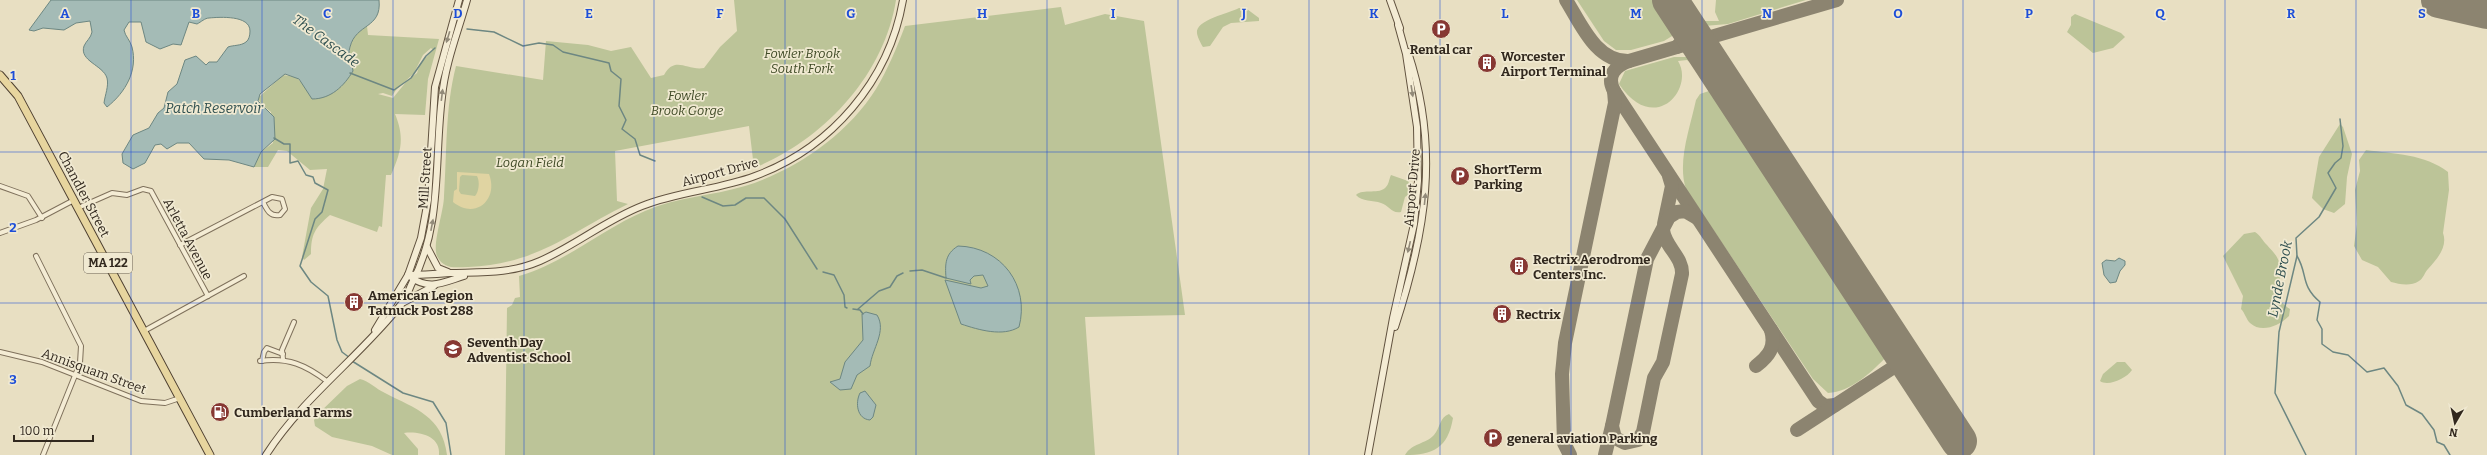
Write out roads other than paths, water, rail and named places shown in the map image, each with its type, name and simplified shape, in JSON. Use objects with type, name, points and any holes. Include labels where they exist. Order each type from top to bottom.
[{"type":"main road","name":"Mill Street","points":[[368,342],[408,275],[418,250],[425,217],[437,75],[459,0]]},
{"type":"main road","name":"Mill Street","points":[[266,455],[295,416],[348,363],[404,302],[427,247],[436,203],[443,86],[467,0]]},
{"type":"main road","name":"Airport Drive","points":[[415,277],[452,273],[469,274],[513,270],[540,261],[643,206],[672,195],[754,177],[775,168],[808,149],[846,116],[871,82],[893,38],[903,0]]},
{"type":"main road","name":"Airport Drive","points":[[1368,455],[1414,224],[1419,166],[1419,144],[1411,89],[1398,25],[1390,0]]},
{"type":"main road","name":"Chandler Street","points":[[0,75],[18,96],[210,455]]},
{"type":"main road","name":"Airport Drive","points":[[427,247],[438,268],[452,273]]},
{"type":"main road","name":"Airport Drive","points":[[404,302],[436,285],[469,274]]},
{"type":"main road","points":[[408,275],[415,277],[427,285],[436,285]]},
{"type":"street","points":[[0,186],[28,196],[42,218]]},
{"type":"street","name":"Arletta Avenue","points":[[78,208],[112,193],[125,195],[143,189],[151,191],[208,296]]},
{"type":"street","points":[[180,245],[263,202],[279,197],[285,202],[285,209],[282,214],[273,215],[268,212],[263,202]]},
{"type":"street","points":[[0,233],[42,218],[74,200]]},
{"type":"street","points":[[36,256],[79,340],[81,354],[75,375],[43,455]]},
{"type":"street","points":[[144,331],[244,276]]},
{"type":"street","points":[[283,357],[294,322]]},
{"type":"street","points":[[283,357],[261,361],[264,352],[268,348],[328,382]]},
{"type":"street","name":"Annisquam Street","points":[[0,352],[32,359],[147,402],[165,403],[180,398]]},
{"type":"water","name":"Patch Reservoir","points":[[51,0],[379,0],[379,9],[377,16],[373,21],[353,39],[349,50],[349,56],[353,71],[336,91],[325,97],[312,99],[299,79],[285,74],[260,94],[258,101],[274,117],[275,139],[261,152],[254,167],[229,160],[204,159],[189,143],[177,143],[167,149],[161,144],[155,145],[145,163],[133,169],[123,163],[122,154],[133,135],[149,128],[158,113],[164,108],[168,92],[177,84],[185,60],[196,56],[206,65],[209,62],[217,62],[228,47],[242,44],[249,39],[249,26],[245,22],[227,17],[208,18],[197,24],[189,22],[181,45],[173,44],[160,49],[146,42],[141,22],[129,22],[124,30],[132,47],[132,72],[120,95],[107,107],[104,103],[107,78],[101,70],[85,56],[83,51],[84,46],[92,32],[90,21],[76,23],[64,30],[43,28],[34,31],[29,30]]},
{"type":"water","points":[[958,246],[974,248],[988,253],[1000,261],[1009,272],[1016,284],[1020,297],[1021,312],[1019,327],[1006,332],[991,332],[961,324],[945,280],[981,288],[988,286],[983,275],[974,276],[970,280],[971,284],[946,278],[948,256],[950,252]]},
{"type":"water","points":[[2119,258],[2125,261],[2125,265],[2120,271],[2116,282],[2110,283],[2104,275],[2102,263],[2106,260],[2115,261]]},
{"type":"water","points":[[866,312],[877,315],[880,321],[880,334],[870,366],[857,375],[851,389],[840,390],[830,382],[840,379],[845,362],[863,340],[862,314]]},
{"type":"water","points":[[865,391],[876,405],[873,417],[870,420],[862,417],[858,410],[858,397],[860,393]]},
{"type":"waterway","name":"The Cascade","points":[[467,29],[494,32],[523,46],[539,43],[553,45],[563,52],[609,63],[611,71],[621,79],[619,106],[626,120],[622,129],[635,139],[640,155],[655,161]]},
{"type":"waterway","name":"The Cascade","points":[[350,73],[394,90],[411,78],[426,56],[435,48]]},
{"type":"waterway","name":"Lynde Brook","points":[[2306,455],[2275,393],[2279,332],[2297,256],[2296,238],[2319,217],[2336,188],[2328,173],[2335,163],[2341,158],[2343,146],[2340,119]]},
{"type":"waterway","points":[[274,138],[284,144],[290,144],[290,163],[298,161],[306,175],[313,177],[315,183],[328,190],[322,212],[315,219],[300,266],[311,282],[328,296],[337,340],[342,352],[350,358]]},
{"type":"waterway","name":"The Cascade","points":[[702,197],[723,206],[735,205],[746,198],[764,198],[785,219],[817,269]]},
{"type":"waterway","points":[[2297,256],[2307,285],[2320,302],[2317,320],[2322,329],[2322,344],[2333,352],[2348,355],[2367,372],[2384,368],[2398,386],[2406,405],[2422,414],[2434,430],[2437,442],[2444,445],[2450,455]]},
{"type":"waterway","points":[[910,271],[922,270],[946,278]]},
{"type":"waterway","name":"The Cascade","points":[[823,272],[834,275],[844,295],[845,307],[847,308]]},
{"type":"waterway","points":[[858,309],[879,291],[890,287],[897,276],[903,273]]},
{"type":"waterway","name":"The Cascade","points":[[853,309],[860,310],[863,314]]},
{"type":"waterway","points":[[352,361],[403,393],[433,402],[446,423],[451,455]]},
{"type":"place","name":"Rental car","points":[[1441,29]]},
{"type":"place","name":"Worcester Airport Terminal","points":[[1487,63]]},
{"type":"place","name":"ShortTerm Parking","points":[[1460,176]]},
{"type":"place","name":"Rectrix Aerodrome Centers Inc.","points":[[1519,266]]},
{"type":"place","name":"American Legion Tatnuck Post 288","points":[[354,302]]},
{"type":"place","name":"Rectrix","points":[[1502,314]]},
{"type":"place","name":"Seventh Day Adventist School","points":[[453,349]]},
{"type":"place","name":"Cumberland Farms","points":[[220,412]]},
{"type":"place","name":"general aviation Parking","points":[[1493,438]]},
{"type":"park label","name":"Fowler Brook South Fork","points":[[802,60]]},
{"type":"park label","name":"Fowler Brook Gorge","points":[[687,102]]},
{"type":"park label","name":"Logan Field","points":[[530,162]]}]
